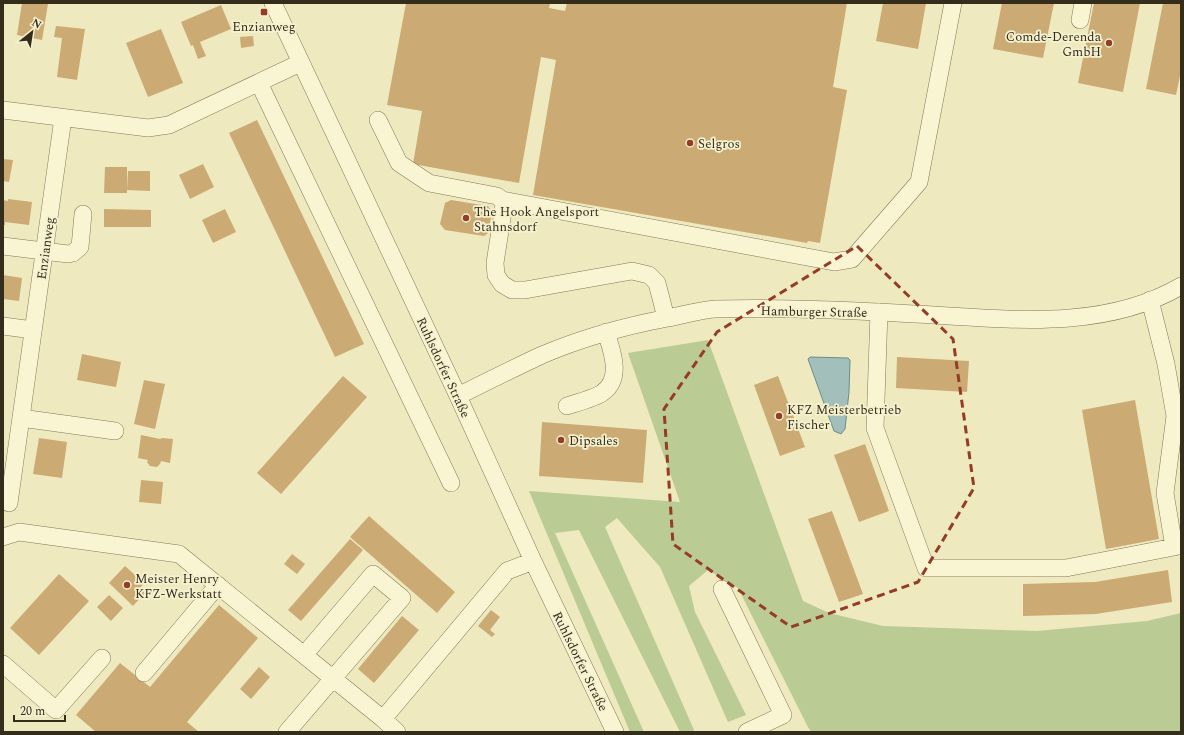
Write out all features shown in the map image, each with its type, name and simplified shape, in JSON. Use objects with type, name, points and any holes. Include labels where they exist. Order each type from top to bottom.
[{"type":"street","name":"Ruhlsdorfer Straße","points":[[273,3],[458,396],[533,561],[615,732]]},
{"type":"street","points":[[502,200],[834,262],[852,259],[919,182],[952,3]]},
{"type":"street","points":[[1080,20],[1082,3]]},
{"type":"street","points":[[3,110],[148,128],[169,125],[300,63]]},
{"type":"street","points":[[259,83],[451,483]]},
{"type":"street","name":"Enzianweg","points":[[9,503],[63,118]]},
{"type":"street","points":[[378,120],[399,163],[429,183],[498,196],[502,200],[504,206],[495,263],[496,275],[502,284],[512,290],[525,290],[632,271],[649,275],[657,283],[666,318]]},
{"type":"street","points":[[3,246],[44,252],[73,253],[80,247],[83,214]]},
{"type":"street","name":"Hamburger Straße","points":[[458,396],[543,355],[606,332],[713,309],[822,310],[1032,320],[1084,317],[1127,309],[1181,286]]},
{"type":"street","points":[[879,312],[875,428],[926,568],[1066,568],[1178,546],[1165,493],[1175,416],[1166,364],[1150,300]]},
{"type":"street","points":[[3,326],[33,330]]},
{"type":"street","points":[[567,406],[602,393],[614,376],[615,358],[606,332]]},
{"type":"street","points":[[21,418],[115,431]]},
{"type":"street","points":[[3,537],[19,532],[179,554],[333,678],[397,732]]},
{"type":"street","points":[[383,719],[507,571],[533,561]]},
{"type":"street","points":[[287,732],[402,598],[372,574],[304,655]]},
{"type":"street","points":[[144,673],[218,585]]},
{"type":"street","points":[[722,589],[783,715],[747,732]]},
{"type":"street","points":[[3,664],[56,710],[102,658]]},
{"type":"highlighted area","points":[[857,246],[953,339],[974,488],[918,582],[791,627],[673,544],[664,409],[717,332]]},
{"type":"green space","points":[[708,340],[803,601],[829,613],[883,626],[1037,631],[1147,621],[1181,613],[1181,732],[812,732],[809,729],[738,588],[708,570],[689,586],[695,612],[746,715],[728,722],[660,567],[617,518],[605,527],[694,730],[692,732],[680,732],[579,530],[555,533],[644,732],[630,732],[529,491],[680,502],[628,353]]},
{"type":"water","points":[[810,357],[848,358],[850,360],[849,392],[845,429],[841,434],[834,431],[808,359]]},
{"type":"building","points":[[22,3],[48,4],[42,40],[17,35]]},
{"type":"building","name":"Selgros","points":[[406,3],[550,3],[549,8],[565,11],[567,3],[847,3],[833,87],[847,90],[820,243],[808,241],[807,243],[533,195],[556,60],[541,57],[519,183],[413,164],[422,111],[387,105]]},
{"type":"building","points":[[883,3],[926,3],[918,49],[876,41]]},
{"type":"building","points":[[1002,3],[1054,3],[1043,58],[993,49]]},
{"type":"building","name":"Comde-Derenda GmbH","points":[[1094,3],[1140,3],[1123,92],[1078,83]]},
{"type":"building","points":[[1163,3],[1181,3],[1181,71],[1176,95],[1146,89]]},
{"type":"building","points":[[221,5],[231,29],[200,42],[206,56],[198,59],[193,45],[191,46],[181,22]]},
{"type":"building","points":[[56,26],[85,29],[77,80],[57,77],[62,38],[54,37]]},
{"type":"building","points":[[161,29],[183,83],[148,97],[126,43]]},
{"type":"building","points":[[253,36],[254,46],[241,48],[240,37]]},
{"type":"building","points":[[257,120],[364,344],[335,357],[229,133]]},
{"type":"building","points":[[3,159],[13,160],[9,182],[3,181]]},
{"type":"building","points":[[203,164],[214,187],[190,199],[179,175]]},
{"type":"building","points":[[105,167],[127,167],[127,193],[104,193]]},
{"type":"building","points":[[128,171],[150,171],[150,191],[127,190]]},
{"type":"building","points":[[8,199],[32,202],[29,225],[5,222],[5,225],[3,225],[3,200],[8,201]]},
{"type":"building","name":"The Hook Angelsport Stahnsdorf","points":[[451,200],[488,206],[492,212],[488,233],[484,236],[445,230],[440,224],[445,203]]},
{"type":"building","points":[[104,209],[151,210],[151,227],[104,227]]},
{"type":"building","points":[[225,209],[236,232],[213,243],[202,220]]},
{"type":"building","points":[[3,275],[22,278],[19,301],[3,299]]},
{"type":"building","points":[[82,354],[121,362],[116,387],[77,380]]},
{"type":"building","points":[[897,357],[969,361],[967,392],[896,388]]},
{"type":"building","points":[[343,376],[367,397],[281,494],[257,473]]},
{"type":"building","name":"KFZ Meisterbetrieb Fischer","points":[[778,376],[805,447],[780,456],[754,385]]},
{"type":"building","points":[[144,380],[165,384],[155,429],[134,424]]},
{"type":"building","points":[[1135,400],[1159,539],[1106,549],[1082,410]]},
{"type":"building","points":[[542,422],[647,430],[643,483],[539,476]]},
{"type":"building","points":[[141,435],[160,439],[173,439],[170,463],[161,461],[157,467],[150,466],[147,462],[148,460],[138,458]]},
{"type":"building","points":[[39,438],[67,442],[62,478],[33,474]]},
{"type":"building","points":[[865,444],[889,511],[859,522],[834,455]]},
{"type":"building","points":[[141,480],[163,482],[161,504],[139,502]]},
{"type":"building","points":[[832,511],[863,594],[839,602],[808,519]]},
{"type":"building","points":[[369,516],[455,592],[437,613],[350,537]]},
{"type":"building","points":[[350,539],[363,550],[301,621],[288,610]]},
{"type":"building","points":[[292,554],[305,564],[297,574],[284,564]]},
{"type":"building","name":"Meister Henry KFZ-Werkstatt","points":[[125,566],[144,583],[140,588],[145,593],[133,606],[109,583]]},
{"type":"building","points":[[1168,570],[1172,602],[1096,614],[1023,616],[1023,584],[1095,582]]},
{"type":"building","points":[[59,574],[89,601],[39,655],[10,628]]},
{"type":"building","points":[[109,595],[123,608],[111,621],[97,607]]},
{"type":"building","points":[[219,605],[258,638],[187,722],[199,732],[96,732],[76,715],[120,663],[150,687]]},
{"type":"building","points":[[491,610],[500,617],[490,630],[495,634],[492,637],[478,626]]},
{"type":"building","points":[[402,616],[419,630],[374,683],[358,669]]},
{"type":"building","points":[[259,667],[270,677],[251,699],[240,689]]},
{"type":"place","name":"Enzianweg","points":[[264,12]]},
{"type":"place","name":"Comde-Derenda GmbH","points":[[1109,43]]},
{"type":"place","name":"Selgros","points":[[690,143]]},
{"type":"place","name":"The Hook Angelsport Stahnsdorf","points":[[466,218]]},
{"type":"place","name":"KFZ Meisterbetrieb Fischer","points":[[779,416]]},
{"type":"place","name":"Dipsales","points":[[561,440]]},
{"type":"place","name":"Meister Henry KFZ-Werkstatt","points":[[127,585]]}]
